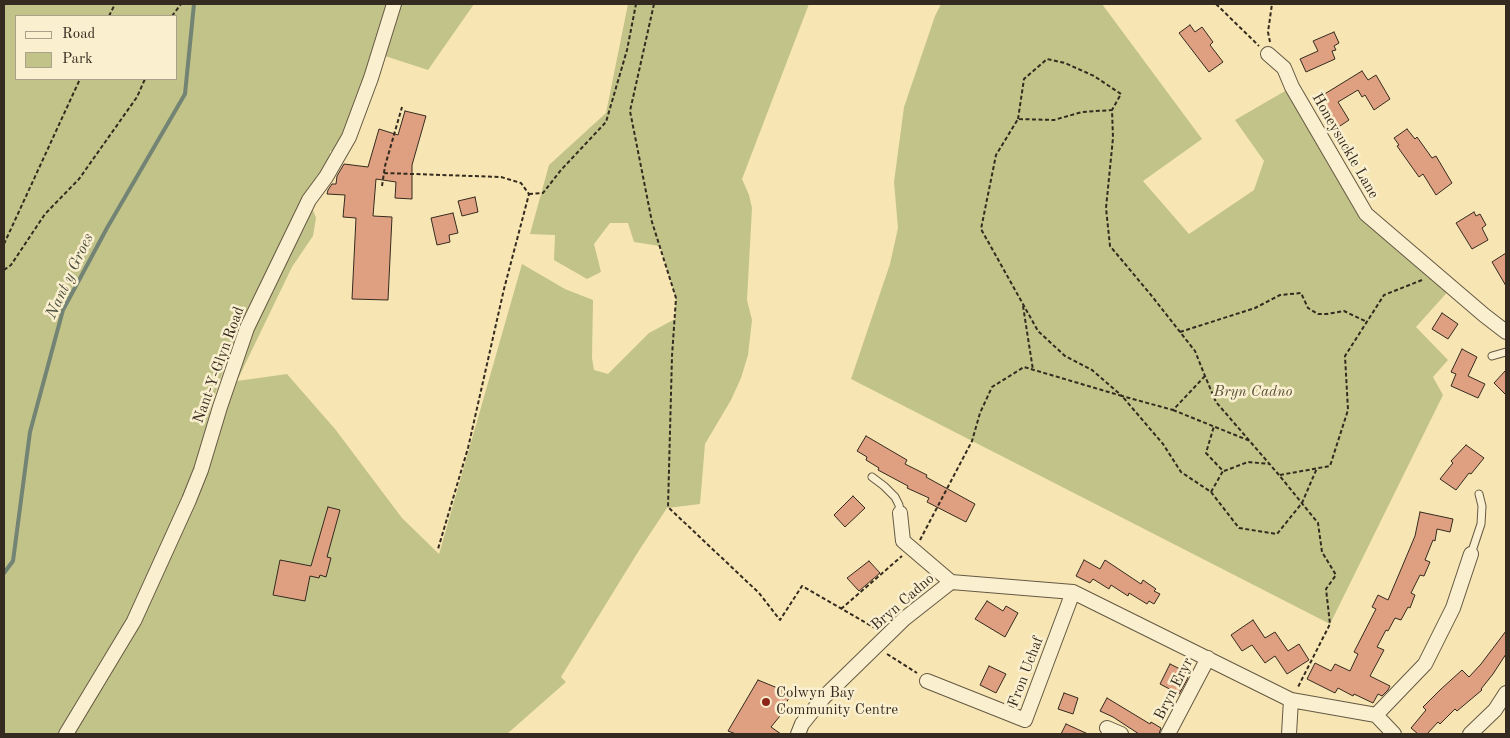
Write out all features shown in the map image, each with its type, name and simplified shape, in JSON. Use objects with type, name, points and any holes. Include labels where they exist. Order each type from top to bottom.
[{"type":"street","name":"Nant-Y-Glyn Road","points":[[66,734],[134,621],[189,500],[201,470],[247,328],[309,200],[326,177],[349,137],[371,78],[394,4]]},
{"type":"street","name":"Honeysuckle Lane","points":[[1271,57],[1284,68],[1292,87],[1366,214],[1501,330],[1506,332]]},
{"type":"street","points":[[900,513],[903,541],[951,582]]},
{"type":"street","points":[[1394,734],[1376,715],[1425,664],[1453,608],[1471,554]]},
{"type":"street","name":"Bryn Cadno","points":[[798,734],[802,724],[823,698],[904,619],[951,582],[1073,592],[1291,700],[1376,715]]},
{"type":"street","name":"Fron Uchaf","points":[[927,680],[1025,720],[1073,592]]},
{"type":"street","name":"Bryn Eryr","points":[[1168,734],[1208,658]]},
{"type":"street","points":[[1470,734],[1501,714],[1506,693]]},
{"type":"street","points":[[1289,734],[1291,700]]},
{"type":"street","points":[[1107,728],[1121,734]]},
{"type":"lane","points":[[1492,356],[1506,352]]},
{"type":"lane","points":[[872,477],[895,497],[900,513]]},
{"type":"lane","points":[[1471,554],[1481,524],[1482,506],[1479,494]]},
{"type":"path","points":[[173,15],[181,4]]},
{"type":"path","points":[[529,194],[543,193],[561,170],[606,122],[627,50],[636,4]]},
{"type":"path","points":[[654,4],[630,111],[652,222],[676,298],[672,356],[668,507],[759,593],[780,620],[802,586],[888,635]]},
{"type":"path","points":[[1216,4],[1271,57]]},
{"type":"path","points":[[1271,57],[1268,32],[1272,4]]},
{"type":"path","points":[[1291,700],[1330,624],[1326,589],[1336,575],[1322,552],[1318,523],[1302,503],[1270,464],[1216,402],[1195,351],[1110,246],[1106,208],[1113,138],[1112,110],[1121,94],[1094,76],[1065,63],[1047,59],[1024,79],[1018,119],[996,154],[981,229],[1038,330],[1065,356],[1092,370],[1122,396],[1163,444],[1181,472],[1211,492],[1239,528],[1277,534],[1302,503],[1317,468]]},
{"type":"path","points":[[4,244],[80,80]]},
{"type":"path","points":[[4,270],[11,265],[45,214],[79,179],[138,97],[145,80]]},
{"type":"path","points":[[382,186],[402,107]]},
{"type":"path","points":[[1018,119],[1054,120],[1082,112],[1112,110]]},
{"type":"path","points":[[384,174],[501,177],[521,183],[529,194]]},
{"type":"path","points":[[438,549],[468,448],[504,289],[529,194]]},
{"type":"path","points":[[1279,475],[1330,466],[1348,410],[1345,356],[1384,295],[1436,274]]},
{"type":"path","points":[[1180,332],[1255,308],[1280,295],[1301,293],[1308,308],[1318,314],[1344,310],[1367,322]]},
{"type":"path","points":[[1022,303],[1034,370]]},
{"type":"path","points":[[972,441],[980,413],[992,388],[1024,367],[1173,410],[1250,441]]},
{"type":"path","points":[[1173,410],[1205,376]]},
{"type":"path","points":[[1214,426],[1206,453],[1223,471]]},
{"type":"path","points":[[1211,492],[1223,471],[1248,462],[1270,464]]},
{"type":"path","points":[[876,647],[927,680]]},
{"type":"green space","points":[[4,4],[390,4],[359,96],[336,152],[330,151],[330,161],[257,294],[227,361],[212,403],[202,448],[260,308],[311,205],[316,218],[313,236],[292,267],[237,381],[287,374],[335,429],[402,518],[439,554],[522,264],[565,289],[593,300],[592,358],[594,370],[608,374],[649,333],[675,319],[676,298],[660,246],[634,242],[628,223],[610,223],[594,244],[601,272],[587,279],[554,260],[555,235],[530,234],[549,165],[606,113],[628,4],[809,4],[742,179],[752,208],[747,300],[752,320],[748,355],[741,378],[731,400],[705,444],[700,504],[667,508],[561,677],[566,682],[507,734],[4,734]]},
{"type":"green space","points":[[399,4],[474,4],[428,70],[385,56]]},
{"type":"green space","name":"Bryn Cadno","points":[[941,4],[1102,4],[1202,139],[1143,181],[1189,234],[1254,190],[1264,161],[1235,120],[1292,87],[1366,214],[1452,287],[1416,327],[1448,360],[1433,377],[1443,395],[1330,624],[851,379],[890,264],[898,228],[894,182],[904,107],[935,16]]},
{"type":"building","points":[[1190,25],[1195,32],[1202,27],[1213,42],[1210,45],[1223,62],[1209,72],[1179,33]]},
{"type":"building","points":[[1334,32],[1339,43],[1334,46],[1336,50],[1332,51],[1335,59],[1306,72],[1300,59],[1318,51],[1313,41]]},
{"type":"building","points":[[1362,71],[1368,80],[1376,75],[1390,99],[1374,110],[1365,95],[1362,97],[1358,90],[1338,102],[1349,120],[1337,128],[1318,98]]},
{"type":"building","points":[[405,111],[426,116],[412,165],[412,199],[395,198],[396,182],[376,179],[373,216],[392,217],[388,300],[352,299],[356,218],[343,217],[345,195],[327,194],[328,190],[332,184],[336,184],[337,176],[344,164],[368,167],[379,129],[398,135]]},
{"type":"building","points":[[1407,129],[1415,139],[1417,137],[1432,158],[1436,156],[1452,183],[1436,195],[1423,174],[1419,177],[1397,146],[1399,145],[1394,138]]},
{"type":"building","points":[[475,197],[478,212],[462,216],[458,201]]},
{"type":"building","points":[[1474,212],[1476,216],[1480,214],[1486,225],[1482,228],[1488,240],[1472,249],[1456,223]]},
{"type":"building","points":[[453,213],[458,233],[449,235],[450,242],[437,245],[431,218]]},
{"type":"building","points":[[1506,253],[1506,286],[1492,262]]},
{"type":"building","points":[[1442,313],[1458,324],[1448,339],[1432,329]]},
{"type":"building","points":[[1462,349],[1477,357],[1468,376],[1485,384],[1478,398],[1451,386],[1456,374],[1451,372]]},
{"type":"building","points":[[1506,370],[1506,395],[1494,383]]},
{"type":"building","points":[[866,436],[907,460],[905,464],[975,504],[966,522],[927,502],[929,498],[907,488],[908,486],[878,470],[879,468],[866,460],[867,457],[857,451]]},
{"type":"building","points":[[1466,445],[1484,458],[1456,490],[1440,479],[1453,463],[1451,461]]},
{"type":"building","points":[[853,496],[865,508],[845,527],[834,515]]},
{"type":"building","points":[[328,507],[340,510],[327,557],[331,558],[326,577],[320,575],[319,578],[310,576],[305,601],[273,595],[280,560],[311,566]]},
{"type":"building","points":[[1420,512],[1453,519],[1450,532],[1437,529],[1435,541],[1433,540],[1425,560],[1430,562],[1424,576],[1420,575],[1411,593],[1415,595],[1410,608],[1408,607],[1401,620],[1395,618],[1377,647],[1384,650],[1370,676],[1390,686],[1388,690],[1382,696],[1378,694],[1373,703],[1338,688],[1335,693],[1307,679],[1315,663],[1331,671],[1335,664],[1350,671],[1358,654],[1354,652],[1376,609],[1372,607],[1378,595],[1388,600],[1415,536]]},
{"type":"building","points":[[1084,560],[1100,569],[1105,560],[1141,584],[1143,580],[1160,594],[1154,604],[1149,601],[1147,604],[1129,593],[1128,596],[1111,585],[1109,589],[1093,579],[1090,583],[1076,576]]},
{"type":"building","points":[[869,561],[880,573],[859,591],[847,578]]},
{"type":"building","points":[[987,601],[1003,611],[1006,606],[1018,613],[1005,637],[975,619]]},
{"type":"building","points":[[1253,620],[1265,638],[1275,632],[1288,651],[1299,644],[1309,660],[1287,674],[1275,656],[1265,663],[1252,645],[1242,651],[1231,635]]},
{"type":"building","points":[[1506,631],[1506,654],[1482,690],[1457,711],[1455,709],[1440,724],[1438,722],[1427,734],[1418,734],[1411,728],[1426,710],[1423,707],[1462,670],[1469,677]]},
{"type":"building","points":[[1170,664],[1186,672],[1184,676],[1188,678],[1179,694],[1160,684]]},
{"type":"building","points":[[989,666],[1006,674],[996,693],[980,685]]},
{"type":"building","name":"Colwyn Bay Community Centre","points":[[758,680],[792,694],[781,710],[784,711],[771,727],[781,734],[736,734],[728,731]]},
{"type":"building","points":[[1064,693],[1078,698],[1073,714],[1058,709]]},
{"type":"building","points":[[1107,698],[1150,724],[1151,722],[1161,728],[1159,734],[1139,734],[1100,711]]},
{"type":"building","points":[[1066,724],[1088,734],[1061,734]]},
{"type":"waterway","name":"Nant y Groes","points":[[4,573],[13,561],[30,432],[63,310],[107,228],[185,94],[194,4]]},
{"type":"place","name":"Colwyn Bay Community Centre","points":[[766,702]]}]
